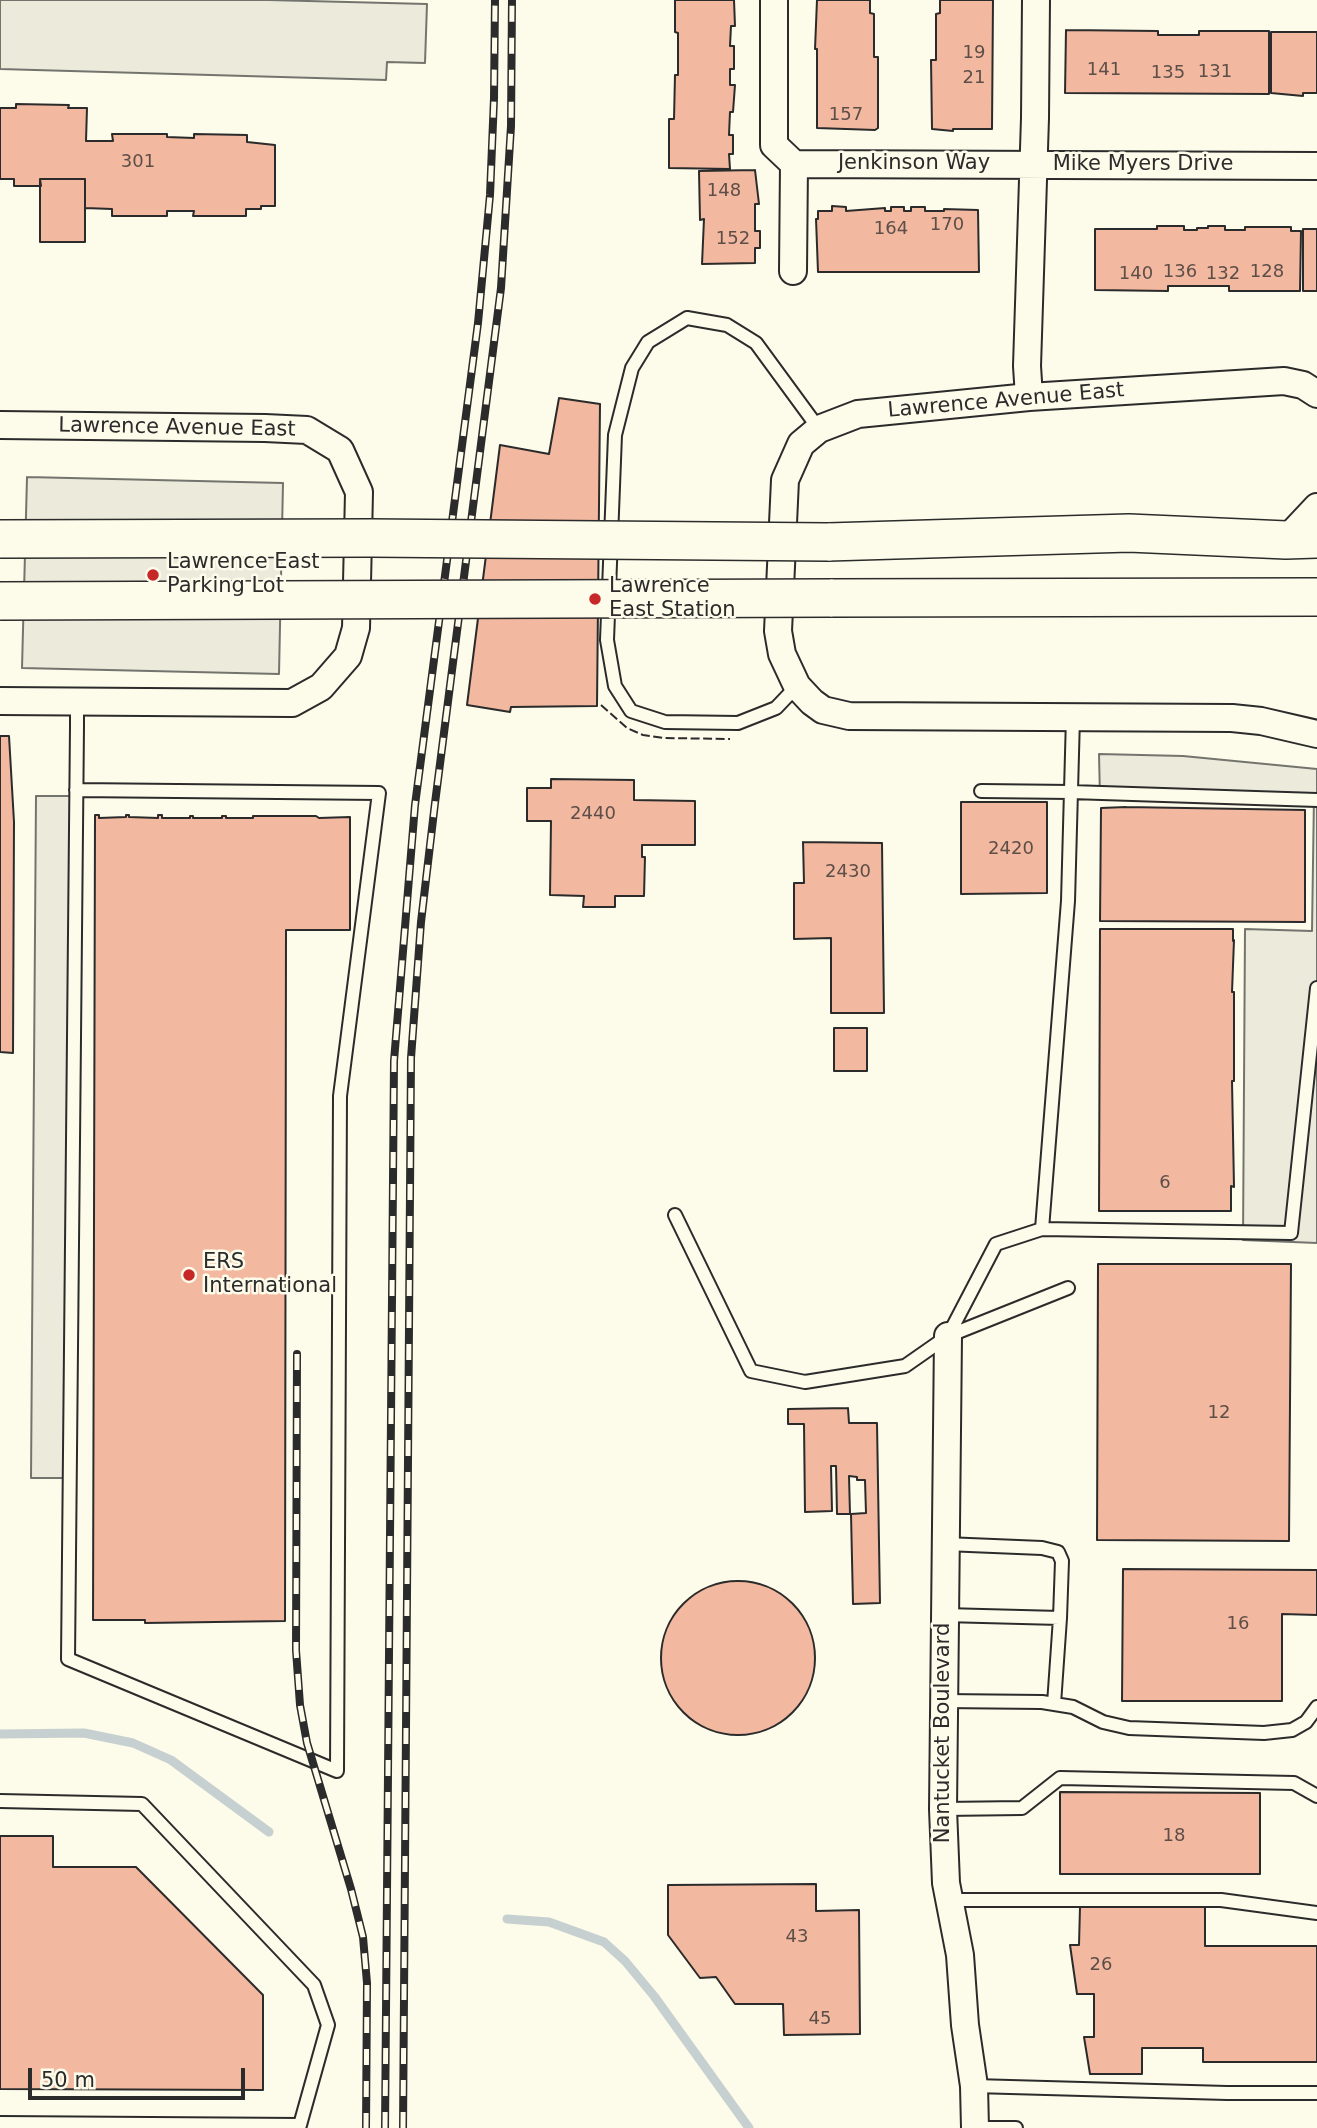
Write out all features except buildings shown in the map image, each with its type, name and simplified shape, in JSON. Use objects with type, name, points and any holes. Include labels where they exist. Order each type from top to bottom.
[{"type":"main road","points":[[0,539],[371,538],[828,542],[1129,533],[1302,540]]},
{"type":"main road","points":[[0,601],[1317,597]]},
{"type":"street","points":[[774,0],[774,145],[794,164],[793,271]]},
{"type":"street","points":[[1034,164],[1036,0]]},
{"type":"street","name":"Jenkinson Way","points":[[794,164],[1034,164]]},
{"type":"street","name":"Mike Myers Drive","points":[[1029,397],[1027,366],[1034,164],[1317,166]]},
{"type":"street","name":"Lawrence Avenue East","points":[[1317,394],[1303,385],[1284,381],[1029,397],[858,414],[819,429],[801,444],[785,480],[778,631],[782,654],[797,686],[823,709],[849,716],[1232,718],[1261,721],[1317,734]]},
{"type":"street","name":"Lawrence Avenue East","points":[[0,425],[307,430],[340,450],[359,492],[356,628],[348,656],[321,687],[292,703],[0,701]]},
{"type":"street","points":[[1302,540],[1317,507]]},
{"type":"street","name":"Nantucket Boulevard","points":[[948,1336],[943,1809],[946,1883],[960,1955],[965,2025],[974,2086],[975,2128]]},
{"type":"lane","points":[[797,686],[776,708],[738,723],[665,722],[631,711],[615,686],[607,640],[615,435],[632,368],[648,342],[687,318],[727,325],[756,343],[819,429]]},
{"type":"lane","points":[[76,790],[379,793],[340,1096],[337,1771],[68,1659],[76,790],[77,702]]},
{"type":"lane","points":[[1042,1229],[1068,901],[1073,717]]},
{"type":"lane","points":[[981,791],[1317,800]]},
{"type":"lane","points":[[948,1336],[996,1244],[1042,1229],[1291,1233],[1317,988]]},
{"type":"lane","points":[[675,1215],[751,1371],[805,1382],[905,1366],[948,1336],[1068,1288]]},
{"type":"lane","points":[[944,1544],[1042,1548],[1058,1552],[1062,1561],[1055,1704]]},
{"type":"lane","points":[[944,1615],[1060,1618]]},
{"type":"lane","points":[[943,1701],[1055,1704],[1073,1707],[1103,1722],[1129,1728],[1264,1733],[1292,1730],[1306,1722],[1317,1707]]},
{"type":"lane","points":[[943,1809],[1021,1808],[1060,1778],[1294,1783],[1317,1796]]},
{"type":"lane","points":[[0,1801],[142,1804],[314,1985],[328,2025],[300,2125],[0,2123]]},
{"type":"lane","points":[[949,1900],[1221,1900],[1317,1913]]},
{"type":"lane","points":[[974,2086],[1317,2093]]},
{"type":"lane","points":[[975,2128],[1016,2128]]},
{"type":"shaded area","points":[[0,0],[268,0],[427,4],[425,63],[387,62],[386,80],[0,69]]},
{"type":"shaded area","name":"Lawrence East Parking Lot","points":[[27,477],[283,483],[279,674],[22,668]]},
{"type":"shaded area","points":[[1099,754],[1183,756],[1317,769],[1317,1243],[1243,1240],[1245,929],[1312,931],[1314,796],[1100,798]]},
{"type":"shaded area","points":[[36,796],[74,796],[69,1478],[31,1478]]},
{"type":"waterway","points":[[0,1734],[84,1733],[133,1743],[171,1760],[269,1832]]},
{"type":"waterway","points":[[507,1919],[549,1922],[604,1942],[625,1961],[654,1996],[749,2128]]},
{"type":"railway","points":[[385,2128],[394,1061],[415,805],[478,323],[490,195],[495,0]]},
{"type":"railway","points":[[403,2128],[411,1058],[421,922],[501,288],[511,126],[512,0]]},
{"type":"railway","points":[[297,1354],[296,1650],[300,1705],[307,1743],[363,1937],[367,1983],[366,2128]]},
{"type":"fence","points":[[601,705],[627,728],[643,735],[730,739]]},
{"type":"place","name":"Lawrence East Parking Lot","points":[[153,575]]},
{"type":"place","name":"Lawrence East Station","points":[[595,599]]},
{"type":"place","name":"ERS International","points":[[189,1275]]}]
